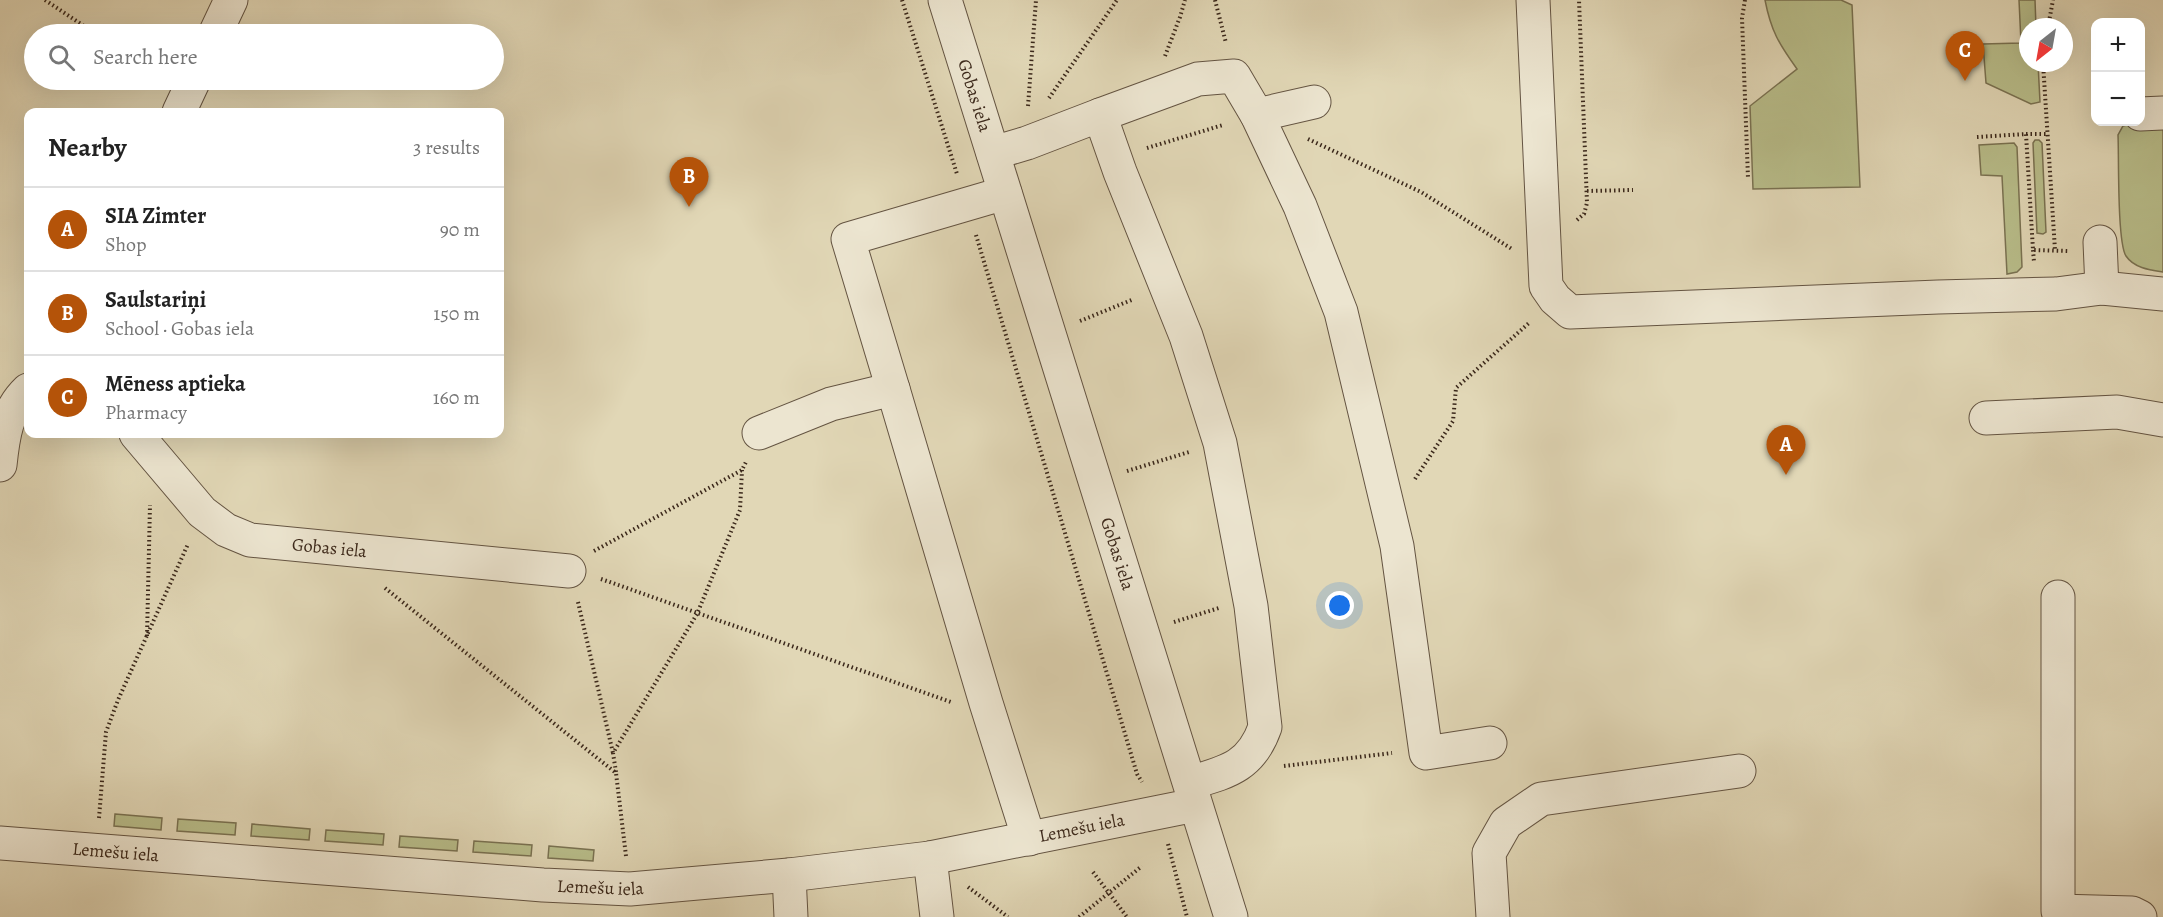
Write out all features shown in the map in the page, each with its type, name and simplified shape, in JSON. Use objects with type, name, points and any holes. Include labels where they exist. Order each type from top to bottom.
[{"type":"street","points":[[220,24],[231,0]]},
{"type":"street","name":"Gobas iela","points":[[945,0],[1004,149],[1005,192],[1232,917]]},
{"type":"street","points":[[1533,0],[1550,285],[1570,312],[1594,313],[1927,297],[2056,294],[2102,288],[2163,294]]},
{"type":"street","points":[[1004,149],[1198,79],[1234,76],[1257,115],[1300,206],[1341,312],[1396,546],[1426,753],[1490,743]]},
{"type":"street","points":[[181,108],[189,90]]},
{"type":"street","points":[[1257,115],[1314,102]]},
{"type":"street","points":[[2145,114],[2163,113]]},
{"type":"street","points":[[1100,115],[1186,336],[1220,443],[1250,599],[1265,727],[1259,744],[1248,758]]},
{"type":"street","points":[[1005,192],[848,239],[986,703],[1029,839]]},
{"type":"street","points":[[2100,247],[2102,288]]},
{"type":"street","points":[[759,433],[831,404],[893,389]]},
{"type":"street","points":[[0,465],[3,432],[18,399],[24,394]]},
{"type":"street","points":[[1986,418],[2117,412],[2163,420]]},
{"type":"street","name":"Gobas iela","points":[[144,443],[202,512],[226,530],[250,540],[573,571]]},
{"type":"street","points":[[2058,597],[2058,911],[2132,913],[2140,917]]},
{"type":"street","name":"Lemešu iela","points":[[0,843],[543,885],[630,889],[789,875],[930,858],[1159,813],[1248,758]]},
{"type":"street","points":[[1493,917],[1489,853],[1506,823],[1541,799],[1739,771]]},
{"type":"street","points":[[930,858],[938,917]]},
{"type":"street","points":[[789,875],[791,917]]},
{"type":"path","points":[[45,0],[81,24]]},
{"type":"path","points":[[902,0],[967,204],[1137,774],[1159,813],[1187,917]]},
{"type":"path","points":[[1004,149],[1026,131],[1036,0]]},
{"type":"path","points":[[1044,105],[1117,0]]},
{"type":"path","points":[[1215,0],[1234,76]]},
{"type":"path","points":[[1572,221],[1580,219],[1584,214],[1587,202],[1579,0]]},
{"type":"path","points":[[1744,0],[1742,18],[1748,178]]},
{"type":"path","points":[[2050,18],[2053,0]]},
{"type":"path","points":[[2044,72],[2055,250]]},
{"type":"path","points":[[1115,157],[1257,115],[1421,192],[1550,285],[1456,388],[1453,421],[1390,518]]},
{"type":"path","points":[[2026,134],[2034,268]]},
{"type":"path","points":[[1977,137],[2047,134]]},
{"type":"path","points":[[1587,191],[1633,190]]},
{"type":"path","points":[[2033,250],[2100,247]]},
{"type":"path","points":[[1071,325],[1167,286]]},
{"type":"path","points":[[613,753],[697,614],[740,510],[742,470],[759,433]]},
{"type":"path","points":[[144,443],[147,638]]},
{"type":"path","points":[[1118,474],[1220,443]]},
{"type":"path","points":[[630,889],[613,753],[573,571],[580,558],[742,470]]},
{"type":"path","points":[[96,849],[106,732],[117,700],[202,512]]},
{"type":"path","points":[[353,549],[366,574],[616,773]]},
{"type":"path","points":[[573,571],[967,707],[986,703]]},
{"type":"path","points":[[1165,624],[1250,599]]},
{"type":"path","points":[[1248,758],[1288,767],[1426,748]]},
{"type":"path","points":[[1079,917],[1107,892],[1142,866]]},
{"type":"path","points":[[1093,872],[1127,917]]},
{"type":"green space","points":[[1765,0],[1841,0],[1852,5],[1860,187],[1753,189],[1750,106],[1797,69],[1776,37]]},
{"type":"green space","points":[[2019,0],[2035,0],[2036,18],[2020,18]]},
{"type":"green space","points":[[2019,43],[2019,72],[2038,72],[2040,102],[2031,104],[1986,83],[1983,44]]},
{"type":"green space","points":[[2145,125],[2163,128],[2163,272],[2143,268],[2133,263],[2126,256],[2123,248],[2118,135],[2123,126]]},
{"type":"green space","points":[[2035,140],[2042,143],[2046,232],[2043,234],[2037,233],[2033,143]]},
{"type":"green space","points":[[2014,143],[2017,147],[2022,267],[2017,272],[2007,274],[2002,176],[1981,175],[1979,145]]},
{"type":"green space","points":[[115,814],[162,818],[161,830],[114,826]]},
{"type":"green space","points":[[178,819],[236,823],[235,835],[177,831]]},
{"type":"green space","points":[[252,824],[310,829],[309,840],[251,836]]},
{"type":"green space","points":[[326,830],[384,834],[383,845],[325,841]]},
{"type":"green space","points":[[400,836],[458,840],[457,851],[399,847]]},
{"type":"green space","points":[[474,841],[532,845],[531,856],[473,852]]},
{"type":"green space","points":[[549,846],[594,850],[593,861],[548,858]]},
{"type":"place","name":"Mēness aptieka","points":[[1965,81]]},
{"type":"place","name":"Saulstariņi","points":[[689,207]]},
{"type":"place","name":"SIA Zimter","points":[[1786,475]]}]
